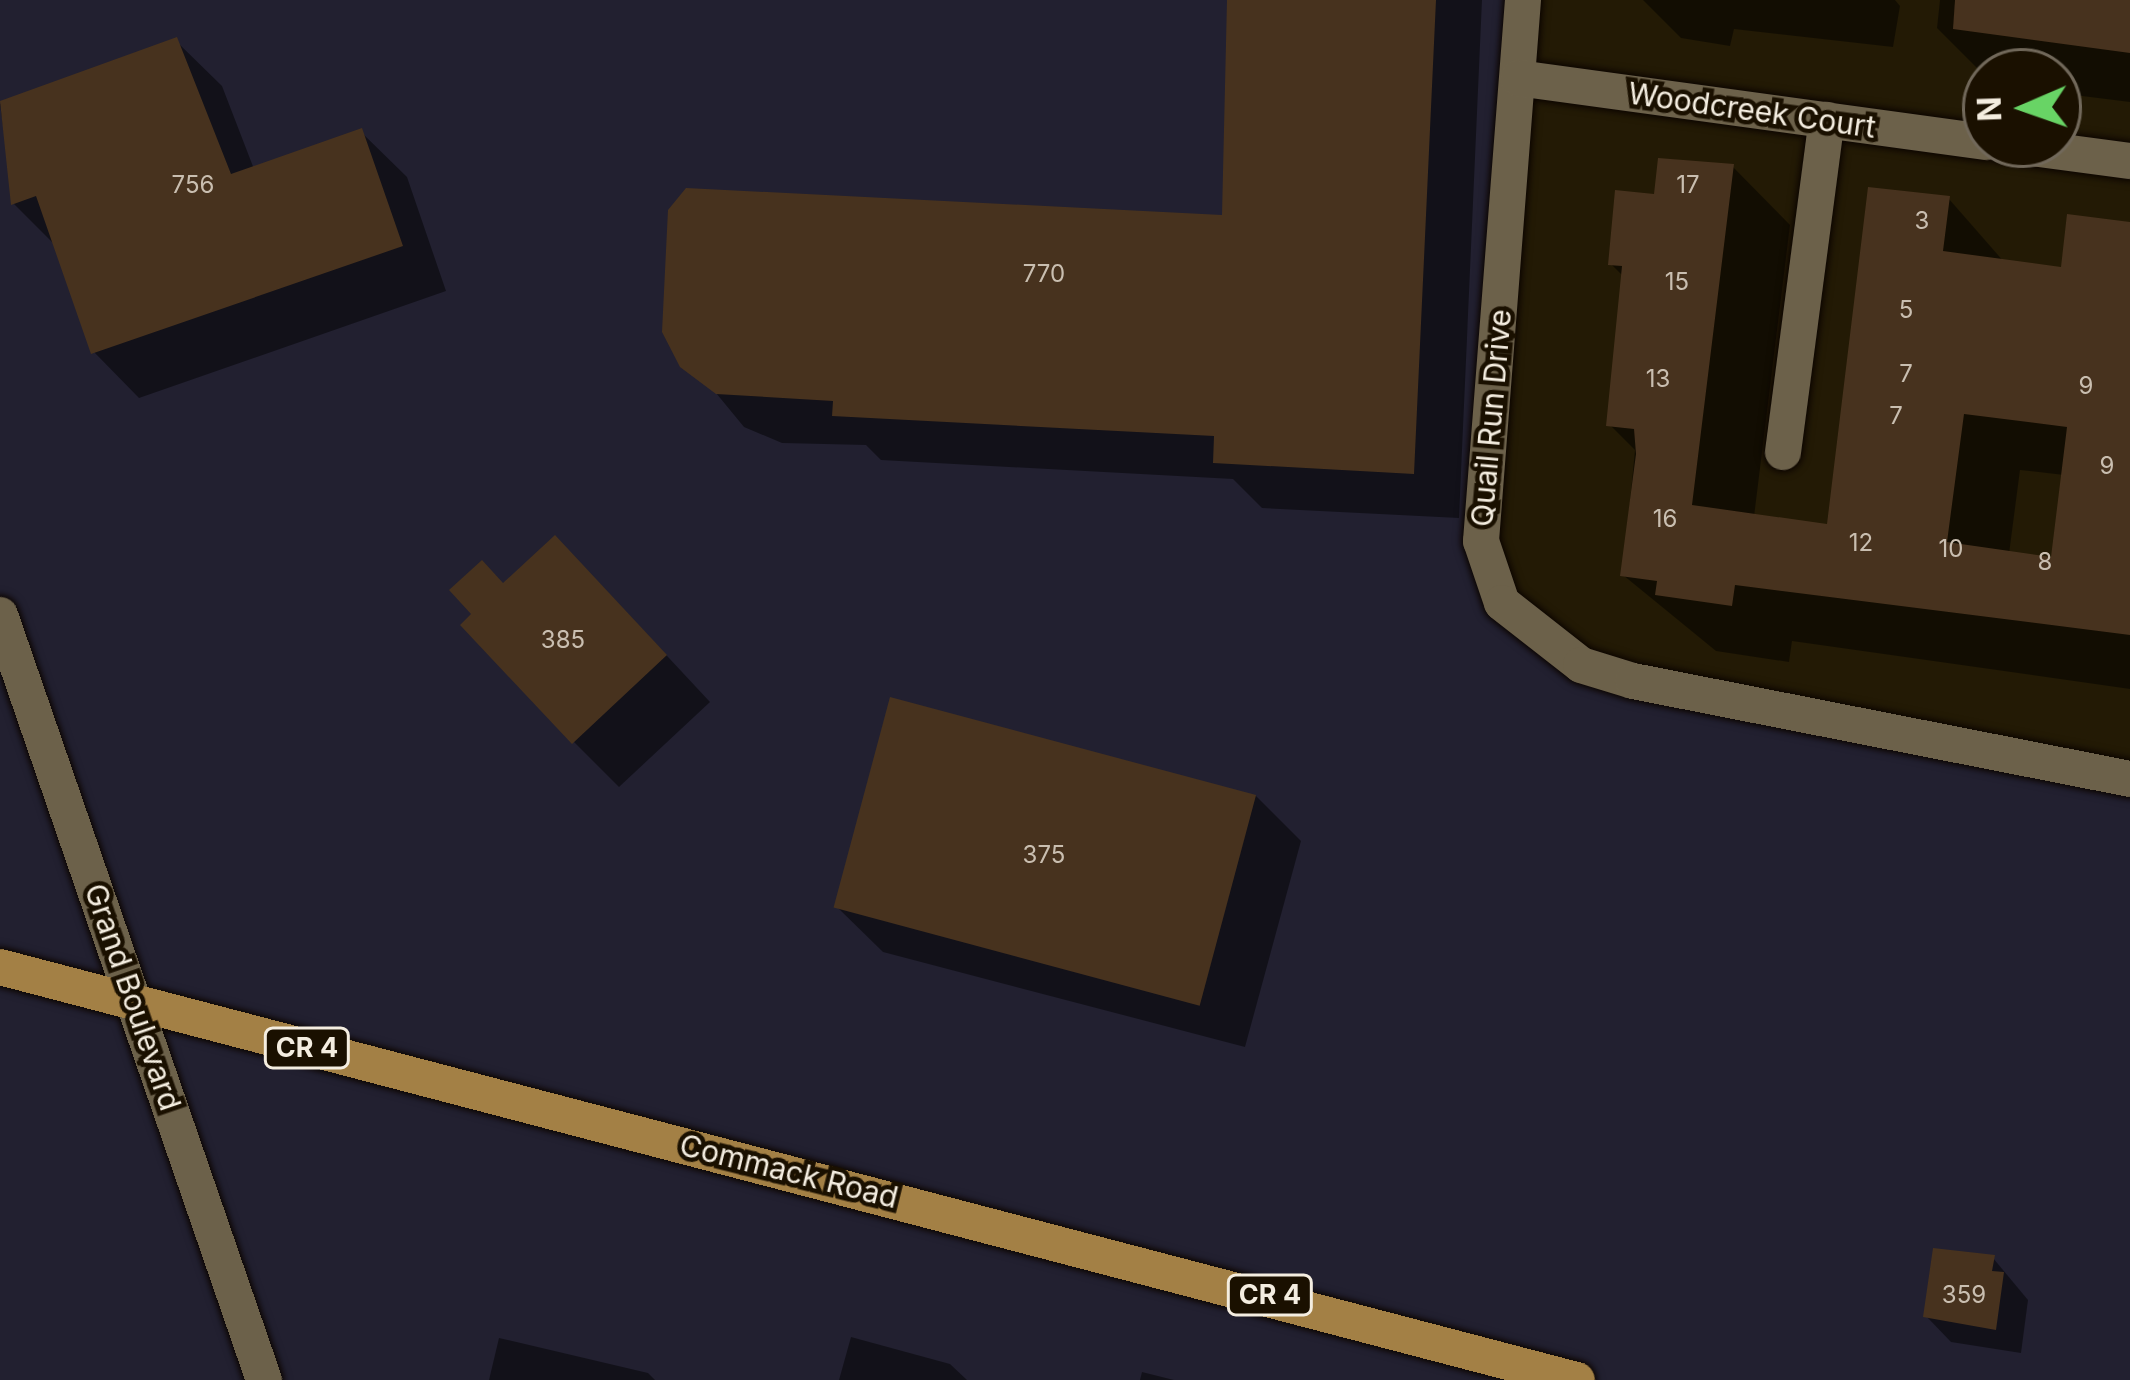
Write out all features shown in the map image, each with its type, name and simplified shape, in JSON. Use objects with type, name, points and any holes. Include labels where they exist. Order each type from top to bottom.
[{"type":"main road","name":"Commack Road","points":[[0,967],[1577,1380]]},
{"type":"street","name":"Quail Run Drive","points":[[1523,0],[1481,541],[1502,603],[1581,665],[1633,681],[2130,779]]},
{"type":"street","name":"Woodcreek Court","points":[[1518,78],[1962,139]]},
{"type":"street","points":[[1783,452],[1827,120]]},
{"type":"street","points":[[2082,155],[2130,161]]},
{"type":"street","name":"Grand Boulevard","points":[[0,615],[264,1380]]},
{"type":"shaded area","points":[[0,0],[1523,0],[1489,575],[1581,665],[2130,779],[2130,1380],[0,1380]]},
{"type":"building","points":[[1227,0],[1436,0],[1414,474],[1213,463],[1214,436],[832,416],[833,401],[716,394],[680,367],[662,332],[668,210],[686,188],[1222,215]]},
{"type":"building","points":[[1955,0],[2130,0],[2130,53],[1953,29]]},
{"type":"building","points":[[177,37],[231,174],[362,128],[403,246],[91,354],[36,196],[11,205],[0,101]]},
{"type":"building","points":[[1658,158],[1734,164],[1692,505],[1827,524],[1868,187],[1950,196],[1943,251],[2061,267],[2067,214],[2130,222],[2130,635],[1735,585],[1732,606],[1655,595],[1657,581],[1620,576],[1636,454],[1634,429],[1606,426],[1622,266],[1608,265],[1615,190],[1654,194]],"holes":[[[1964,414],[2067,427],[2051,557],[1947,542]]]},
{"type":"building","points":[[555,535],[667,655],[572,744],[460,625],[471,614],[449,590],[482,560],[503,583]]},
{"type":"building","points":[[890,697],[1256,795],[1200,1006],[834,908]]},
{"type":"building","points":[[1933,1248],[1995,1255],[1992,1271],[2004,1272],[1996,1330],[1923,1317]]}]
